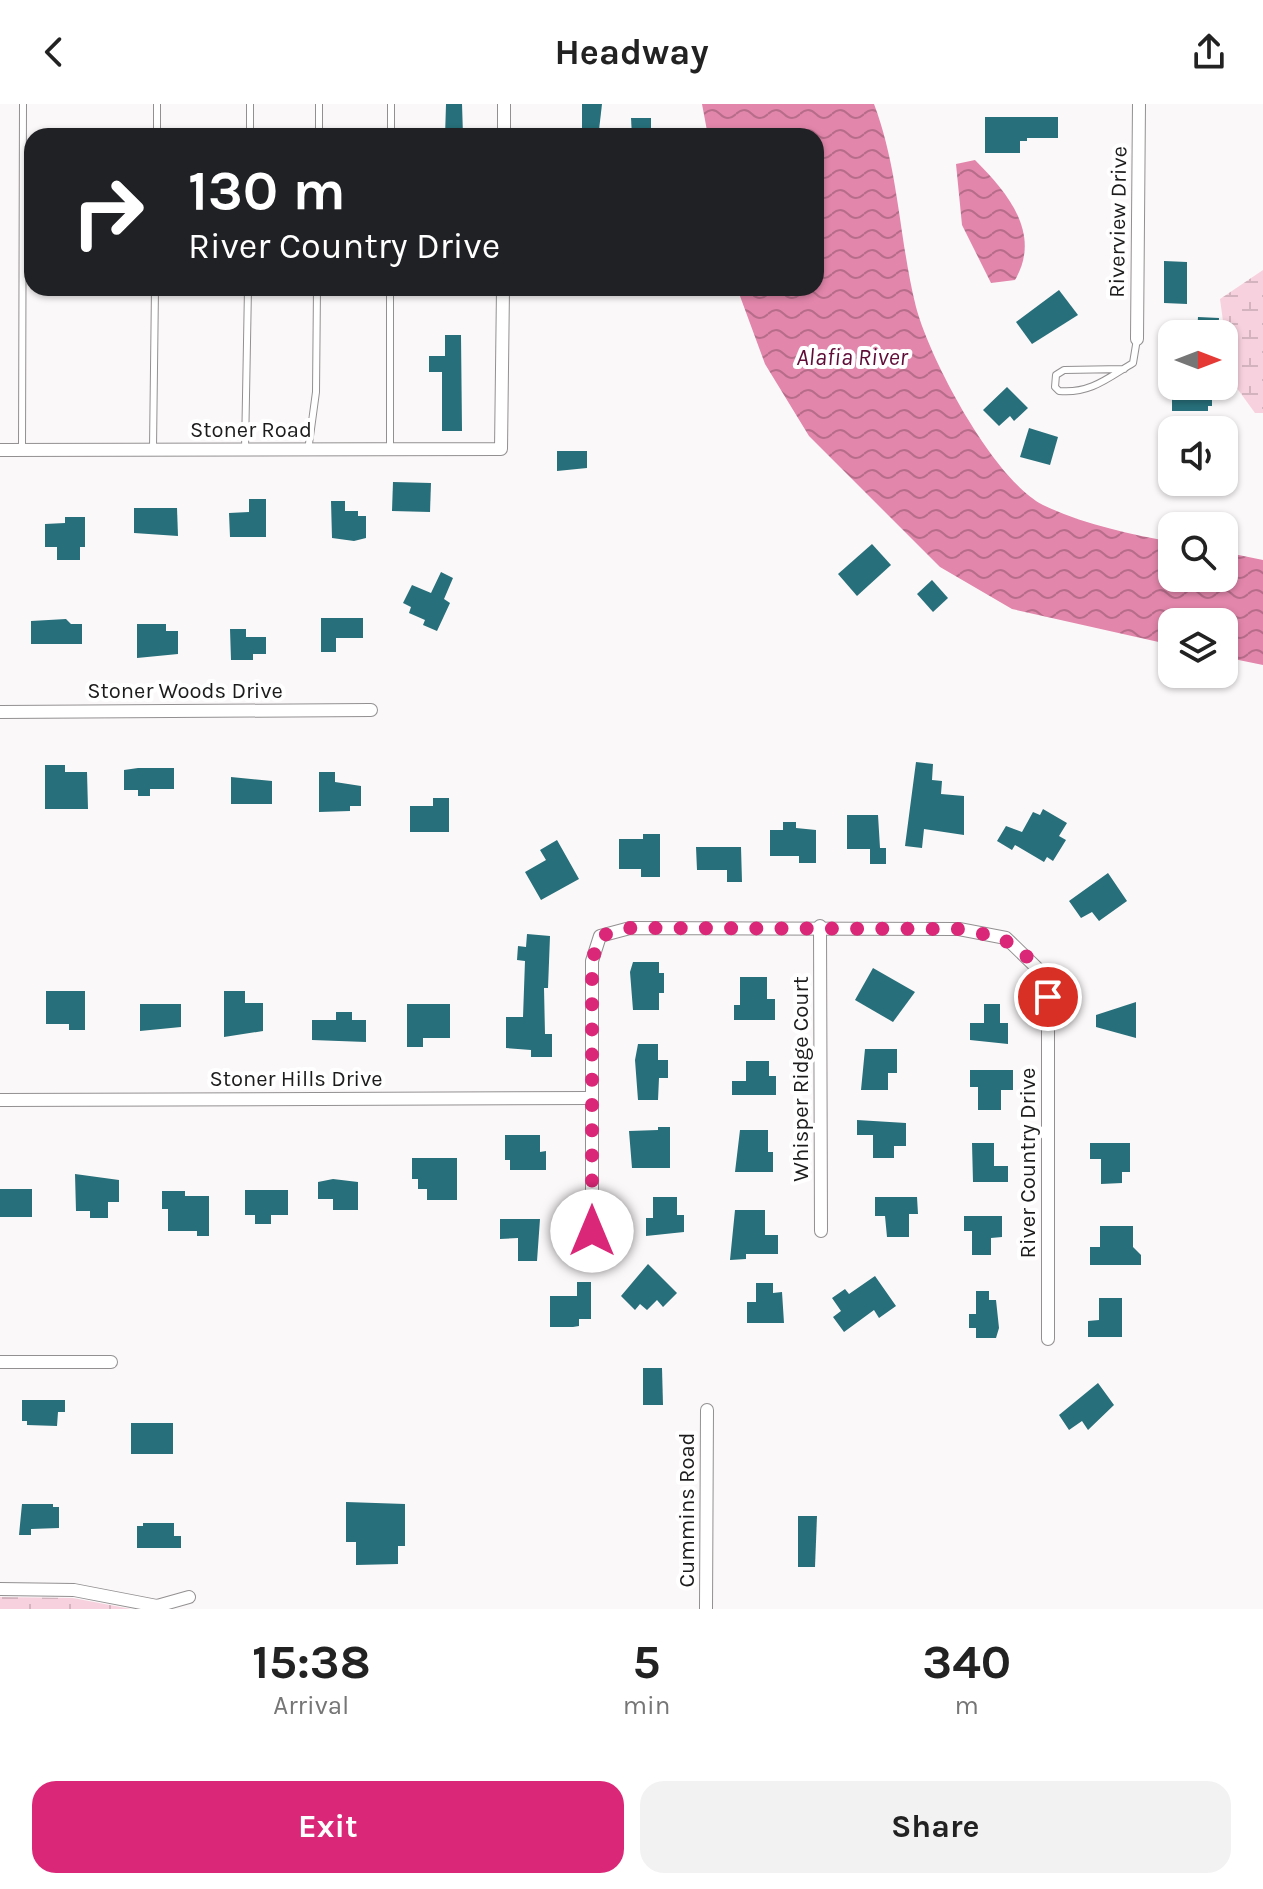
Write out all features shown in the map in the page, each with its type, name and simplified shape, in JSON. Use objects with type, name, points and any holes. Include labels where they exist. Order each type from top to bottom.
[{"type":"street","points":[[504,104],[504,128]]},
{"type":"street","name":"Riverview Drive","points":[[1137,339],[1139,104]]},
{"type":"street","name":"Stoner Road","points":[[0,450],[501,449],[503,296]]},
{"type":"street","name":"Stoner Woods Drive","points":[[0,712],[371,710]]},
{"type":"street","name":"River Country Drive","points":[[592,1231],[592,961],[600,936],[630,928],[820,926],[959,929],[1006,938],[1037,968],[1048,997],[1048,1339]]},
{"type":"street","name":"Whisper Ridge Court","points":[[820,926],[821,1231]]},
{"type":"street","name":"Stoner Hills Drive","points":[[0,1100],[592,1098]]},
{"type":"street","points":[[0,1362],[111,1362]]},
{"type":"street","name":"Cummins Road","points":[[706,1609],[707,1410]]},
{"type":"street","points":[[0,1589],[74,1590],[157,1606],[189,1597]]},
{"type":"lane","points":[[22,450],[23,104]]},
{"type":"lane","points":[[157,104],[157,128]]},
{"type":"lane","points":[[250,104],[250,128]]},
{"type":"lane","points":[[319,104],[319,128]]},
{"type":"lane","points":[[391,104],[391,128]]},
{"type":"lane","points":[[153,450],[155,296]]},
{"type":"lane","points":[[245,450],[248,296]]},
{"type":"lane","points":[[308,451],[316,392],[317,296]]},
{"type":"lane","points":[[390,296],[390,451]]},
{"type":"lane","points":[[1124,369],[1064,370],[1056,375],[1055,387],[1071,392],[1090,390],[1124,369],[1133,363],[1137,339]]},
{"type":"green space","points":[[1263,270],[1263,413],[1255,413],[1238,390],[1238,320],[1223,320],[1220,299]]},
{"type":"green space","points":[[0,1597],[73,1598],[131,1609],[0,1609]]},
{"type":"water","name":"Alafia River","points":[[702,104],[874,104],[889,154],[910,281],[923,330],[949,386],[985,445],[1004,471],[1043,505],[1090,523],[1158,539],[1158,592],[1238,592],[1238,555],[1263,560],[1263,665],[1238,660],[1238,608],[1158,608],[1158,642],[1012,609],[940,567],[809,436],[765,364],[740,296],[824,296],[824,128],[706,128]]},
{"type":"water","points":[[975,160],[999,186],[1018,215],[1025,246],[1015,280],[991,283],[962,225],[956,164]]},
{"type":"building","points":[[446,104],[462,104],[463,128],[445,128]]},
{"type":"building","points":[[582,104],[602,104],[599,128],[582,128]]},
{"type":"building","points":[[985,117],[1058,117],[1058,138],[1027,138],[1027,141],[1020,141],[1020,153],[985,153]]},
{"type":"building","points":[[631,118],[651,118],[651,128],[632,128]]},
{"type":"building","points":[[1164,261],[1187,262],[1187,304],[1164,303]]},
{"type":"building","points":[[1059,290],[1078,315],[1032,344],[1016,322]]},
{"type":"building","points":[[1198,317],[1219,318],[1219,320],[1198,320]]},
{"type":"building","points":[[445,335],[461,335],[462,431],[442,431],[442,372],[429,372],[429,356],[445,356]]},
{"type":"building","points":[[1007,387],[1028,408],[1014,421],[1010,416],[999,426],[983,410]]},
{"type":"building","points":[[1172,400],[1212,400],[1208,411],[1172,411]]},
{"type":"building","points":[[1029,428],[1058,437],[1050,465],[1020,457]]},
{"type":"building","points":[[557,451],[587,451],[587,468],[557,471]]},
{"type":"building","points":[[393,482],[431,483],[430,512],[392,511]]},
{"type":"building","points":[[249,499],[266,499],[266,537],[230,537],[229,513],[249,512]]},
{"type":"building","points":[[331,501],[345,501],[345,511],[358,511],[358,516],[366,516],[366,538],[354,541],[332,538]]},
{"type":"building","points":[[134,508],[177,508],[178,536],[134,533]]},
{"type":"building","points":[[65,517],[85,517],[85,547],[80,547],[80,560],[57,560],[57,547],[45,547],[45,524],[65,523]]},
{"type":"building","points":[[872,544],[891,565],[857,596],[838,574]]},
{"type":"building","points":[[441,572],[453,578],[444,599],[450,603],[437,631],[423,625],[425,620],[409,613],[411,607],[403,603],[412,585],[431,593]]},
{"type":"building","points":[[932,580],[948,598],[933,612],[917,594]]},
{"type":"building","points":[[321,618],[363,618],[363,638],[336,638],[336,652],[321,652]]},
{"type":"building","points":[[66,619],[71,624],[82,624],[82,644],[31,644],[31,621]]},
{"type":"building","points":[[137,624],[166,624],[166,631],[178,631],[178,654],[137,658]]},
{"type":"building","points":[[230,629],[246,629],[246,637],[266,637],[266,654],[253,654],[253,660],[231,660]]},
{"type":"building","points":[[916,762],[933,764],[932,780],[942,781],[941,794],[964,796],[964,835],[924,829],[922,848],[905,846]]},
{"type":"building","points":[[45,765],[65,765],[65,772],[87,772],[88,809],[45,809]]},
{"type":"building","points":[[174,768],[174,789],[150,789],[150,796],[138,796],[138,790],[124,790],[124,770]]},
{"type":"building","points":[[319,772],[335,772],[335,782],[361,786],[361,806],[350,806],[350,811],[319,812]]},
{"type":"building","points":[[231,777],[272,781],[272,804],[231,804]]},
{"type":"building","points":[[433,798],[449,798],[449,832],[410,832],[410,806],[433,806]]},
{"type":"building","points":[[1043,809],[1067,823],[1059,836],[1066,840],[1053,861],[1047,857],[1044,862],[1015,845],[1012,850],[997,841],[1006,826],[1022,832],[1033,812],[1040,815]]},
{"type":"building","points":[[847,815],[878,815],[880,848],[886,848],[886,864],[870,864],[870,849],[847,849]]},
{"type":"building","points":[[783,822],[796,822],[796,828],[816,830],[816,863],[799,863],[799,856],[770,856],[770,830],[783,830]]},
{"type":"building","points":[[643,834],[660,834],[660,877],[641,877],[641,869],[619,869],[619,839],[643,839]]},
{"type":"building","points":[[557,840],[579,879],[541,900],[525,872],[546,860],[540,850]]},
{"type":"building","points":[[696,847],[741,847],[742,882],[727,882],[727,870],[697,870]]},
{"type":"building","points":[[1108,873],[1127,901],[1099,921],[1092,912],[1081,918],[1069,901]]},
{"type":"building","points":[[527,934],[550,936],[548,988],[544,988],[545,1034],[552,1034],[552,1057],[531,1057],[531,1050],[506,1048],[506,1017],[523,1017],[525,961],[517,960],[518,946],[526,947]]},
{"type":"building","points":[[633,962],[659,962],[659,973],[664,973],[664,993],[659,993],[659,1010],[633,1010],[630,972]]},
{"type":"building","points":[[873,968],[915,992],[893,1022],[855,1000]]},
{"type":"building","points":[[740,977],[767,977],[767,999],[775,999],[775,1020],[734,1020],[734,1005],[740,1005]]},
{"type":"building","points":[[46,991],[85,991],[85,1030],[69,1030],[69,1024],[46,1024]]},
{"type":"building","points":[[224,991],[245,991],[245,1003],[263,1003],[263,1031],[224,1037]]},
{"type":"building","points":[[1136,1002],[1136,1038],[1096,1027],[1096,1015]]},
{"type":"building","points":[[140,1004],[181,1004],[181,1027],[140,1031]]},
{"type":"building","points":[[407,1004],[450,1004],[450,1038],[423,1038],[423,1047],[407,1047]]},
{"type":"building","points":[[984,1004],[1000,1004],[1000,1023],[1008,1023],[1008,1044],[970,1040],[970,1023],[984,1023]]},
{"type":"building","points":[[336,1012],[352,1012],[352,1020],[366,1020],[366,1042],[312,1040],[312,1020],[336,1020]]},
{"type":"building","points":[[638,1044],[658,1044],[658,1060],[668,1060],[668,1078],[659,1078],[658,1100],[638,1100],[635,1060]]},
{"type":"building","points":[[865,1049],[897,1049],[897,1073],[888,1073],[888,1090],[861,1090]]},
{"type":"building","points":[[746,1061],[769,1061],[769,1076],[776,1076],[776,1095],[732,1095],[732,1081],[746,1081]]},
{"type":"building","points":[[970,1070],[1013,1070],[1013,1090],[1001,1090],[1001,1110],[978,1110],[978,1087],[970,1087]]},
{"type":"building","points":[[857,1120],[906,1123],[906,1146],[894,1146],[894,1158],[873,1158],[873,1135],[857,1135]]},
{"type":"building","points":[[658,1127],[670,1127],[670,1168],[632,1168],[629,1131],[658,1130]]},
{"type":"building","points":[[740,1130],[768,1130],[768,1152],[773,1152],[773,1172],[735,1172]]},
{"type":"building","points":[[505,1135],[540,1135],[540,1152],[546,1151],[546,1170],[510,1170],[510,1160],[505,1160]]},
{"type":"building","points":[[972,1143],[994,1143],[994,1166],[1008,1166],[1008,1182],[973,1182]]},
{"type":"building","points":[[1090,1143],[1130,1143],[1130,1172],[1122,1172],[1122,1183],[1101,1184],[1101,1159],[1090,1159]]},
{"type":"building","points":[[412,1158],[457,1158],[457,1200],[427,1200],[427,1189],[418,1189],[418,1179],[412,1179]]},
{"type":"building","points":[[75,1174],[119,1180],[119,1202],[108,1202],[108,1218],[90,1218],[90,1211],[76,1211]]},
{"type":"building","points":[[333,1179],[358,1182],[358,1210],[333,1210],[333,1199],[318,1199],[318,1182]]},
{"type":"building","points":[[0,1189],[32,1189],[32,1217],[0,1217]]},
{"type":"building","points":[[245,1190],[288,1190],[288,1215],[271,1215],[271,1224],[255,1224],[255,1215],[245,1215]]},
{"type":"building","points":[[162,1191],[185,1191],[185,1196],[209,1196],[209,1236],[197,1236],[197,1231],[168,1231],[168,1209],[162,1209]]},
{"type":"building","points":[[653,1197],[677,1197],[677,1215],[684,1215],[684,1232],[646,1236],[646,1218],[653,1218]]},
{"type":"building","points":[[875,1197],[917,1197],[918,1214],[909,1214],[909,1237],[887,1237],[885,1216],[875,1216]]},
{"type":"building","points":[[735,1210],[765,1210],[765,1235],[778,1235],[778,1254],[746,1254],[746,1259],[730,1260]]},
{"type":"building","points":[[964,1216],[1002,1216],[1002,1237],[991,1238],[991,1255],[972,1255],[972,1231],[964,1231]]},
{"type":"building","points":[[500,1219],[540,1219],[537,1261],[518,1261],[518,1238],[500,1239]]},
{"type":"building","points":[[1100,1226],[1133,1226],[1133,1247],[1141,1255],[1141,1265],[1090,1265],[1090,1247],[1100,1247]]},
{"type":"building","points":[[648,1264],[677,1293],[663,1307],[657,1300],[647,1310],[640,1304],[635,1310],[621,1296]]},
{"type":"building","points":[[875,1276],[896,1306],[879,1318],[874,1310],[844,1332],[833,1317],[841,1311],[832,1298],[845,1289],[849,1294]]},
{"type":"building","points":[[577,1282],[591,1282],[591,1319],[579,1319],[579,1326],[550,1327],[550,1296],[577,1296]]},
{"type":"building","points":[[756,1283],[773,1283],[773,1293],[782,1292],[784,1323],[747,1323],[747,1302],[756,1302]]},
{"type":"building","points":[[976,1291],[989,1291],[989,1300],[996,1300],[999,1328],[996,1338],[976,1338],[976,1328],[969,1328],[969,1314],[976,1314]]},
{"type":"building","points":[[1099,1298],[1122,1298],[1122,1337],[1088,1337],[1088,1321],[1099,1320]]},
{"type":"building","points":[[643,1368],[662,1368],[663,1405],[643,1405]]},
{"type":"building","points":[[1098,1383],[1114,1405],[1088,1430],[1082,1421],[1069,1430],[1059,1415]]},
{"type":"building","points":[[22,1400],[65,1400],[65,1412],[58,1412],[57,1426],[27,1425],[27,1421],[22,1421]]},
{"type":"building","points":[[131,1423],[173,1423],[173,1454],[131,1454]]},
{"type":"building","points":[[346,1502],[405,1504],[405,1546],[398,1546],[398,1564],[356,1565],[356,1542],[346,1542]]},
{"type":"building","points":[[22,1504],[53,1504],[53,1507],[59,1507],[59,1528],[31,1529],[31,1535],[19,1535]]},
{"type":"building","points":[[798,1516],[817,1516],[815,1567],[798,1567]]},
{"type":"building","points":[[143,1523],[174,1523],[174,1536],[181,1536],[181,1548],[137,1548],[137,1526],[143,1526]]},
{"type":"route","points":[[592,1231],[592,961],[600,936],[630,928],[820,926],[959,929],[1006,938],[1037,968],[1048,997]]}]
